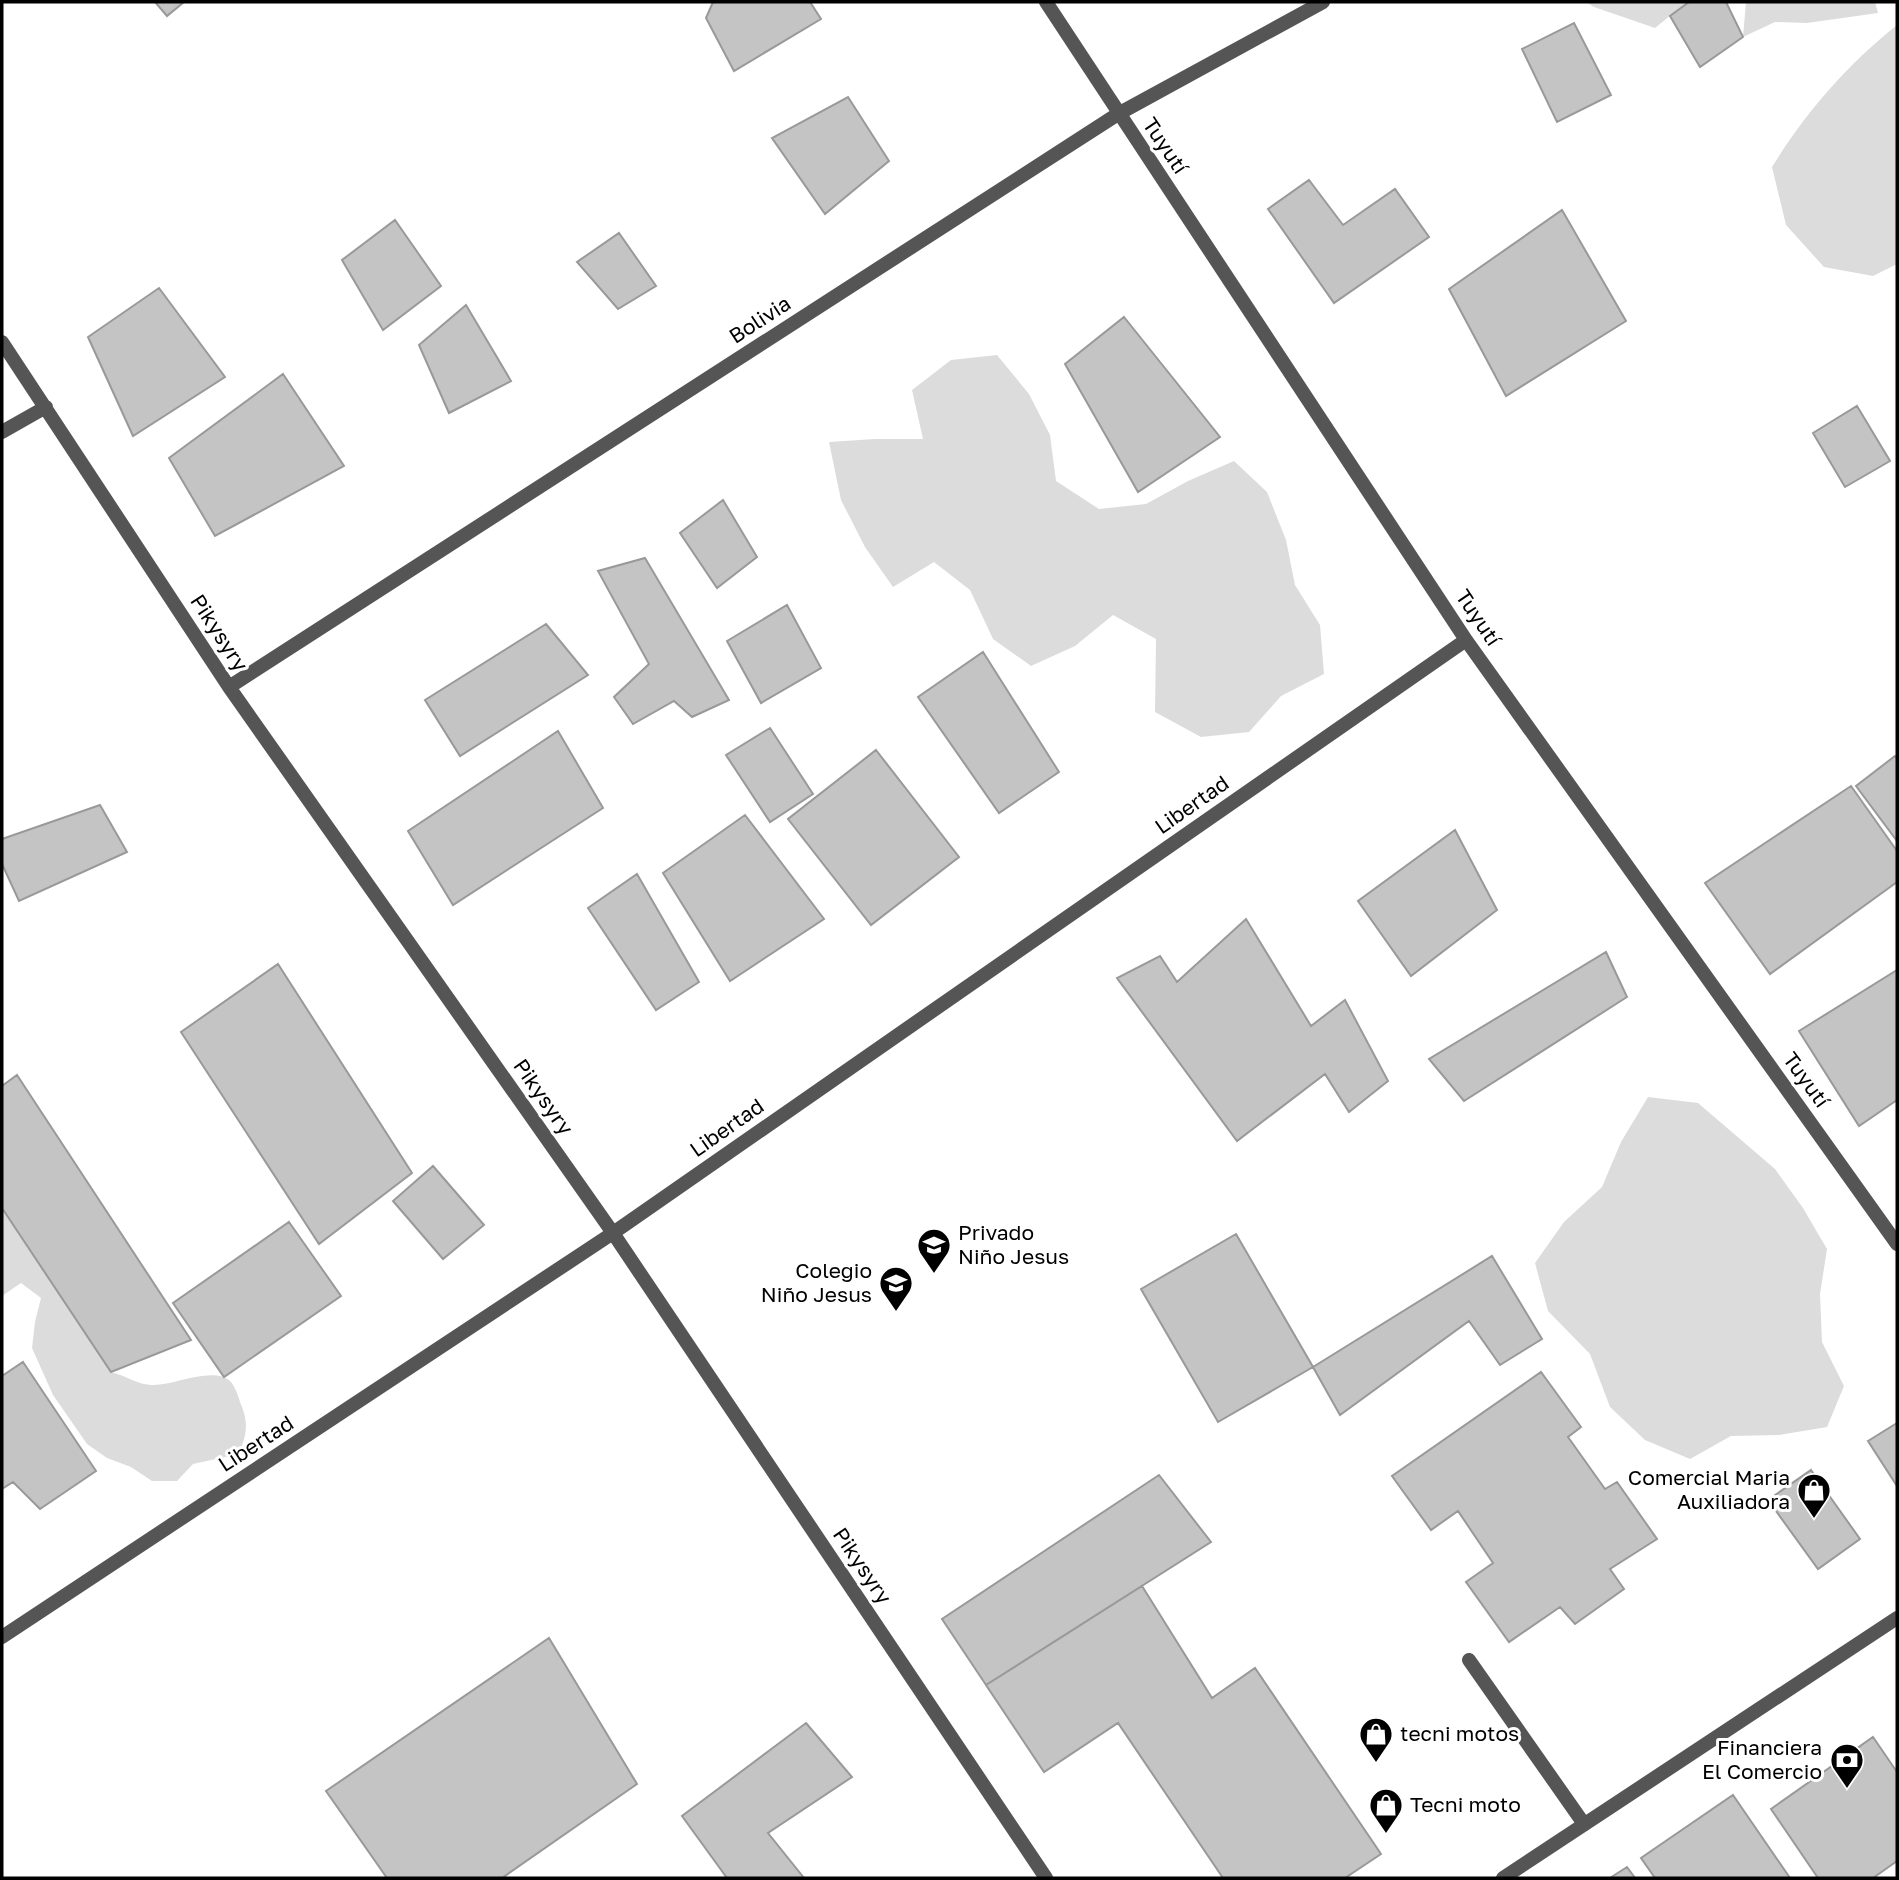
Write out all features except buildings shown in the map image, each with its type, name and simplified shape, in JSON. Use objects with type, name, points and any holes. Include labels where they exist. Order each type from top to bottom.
[{"type":"street","name":"Tuyutí","points":[[1046,2],[1466,640],[1897,1244]]},
{"type":"street","name":"Bolivia","points":[[229,687],[1118,114],[1322,2]]},
{"type":"street","name":"Pikysyry","points":[[2,342],[229,687],[613,1233],[1046,1878]]},
{"type":"street","points":[[2,432],[46,407]]},
{"type":"street","name":"Libertad","points":[[2,1637],[613,1233],[1466,640]]},
{"type":"street","points":[[1503,1878],[1897,1618]]},
{"type":"street","points":[[1469,1660],[1584,1824]]},
{"type":"shaded area","points":[[1586,2],[1687,2],[1655,28]]},
{"type":"shaded area","points":[[1746,2],[1875,2],[1878,13],[1807,23],[1775,22],[1743,37]]},
{"type":"shaded area","points":[[1897,25],[1897,264],[1873,276],[1824,267],[1786,225],[1772,167],[1828,91]]},
{"type":"shaded area","points":[[997,355],[1029,394],[1050,435],[1056,481],[1099,509],[1146,504],[1188,481],[1234,461],[1267,492],[1286,540],[1295,585],[1320,625],[1324,674],[1281,696],[1249,732],[1201,737],[1155,712],[1156,639],[1113,615],[1075,646],[1031,666],[993,639],[970,590],[934,562],[893,587],[865,547],[841,500],[829,442],[923,439],[912,390],[951,360]]},
{"type":"shaded area","points":[[1648,1097],[1698,1103],[1775,1169],[1803,1208],[1827,1249],[1820,1294],[1822,1342],[1844,1386],[1827,1427],[1779,1435],[1731,1436],[1690,1459],[1645,1440],[1610,1407],[1590,1354],[1548,1311],[1535,1263],[1564,1222],[1602,1187],[1621,1142]]},
{"type":"shaded area","points":[[2,1133],[20,1147],[111,1372],[152,1385],[204,1376],[224,1377],[231,1382],[237,1394],[246,1422],[239,1454],[193,1464],[177,1481],[152,1481],[131,1467],[107,1458],[87,1444],[53,1395],[32,1348],[41,1298],[21,1283],[2,1296]]},
{"type":"place","name":"Privado Niño Jesus","points":[[934,1275]]},
{"type":"place","name":"Colegio Niño Jesus","points":[[896,1313]]},
{"type":"place","name":"Comercial Maria Auxiliadora","points":[[1814,1520]]},
{"type":"place","name":"tecni motos","points":[[1376,1764]]},
{"type":"place","name":"Financiera El Comercio","points":[[1847,1790]]},
{"type":"place","name":"Tecni moto","points":[[1386,1835]]}]
